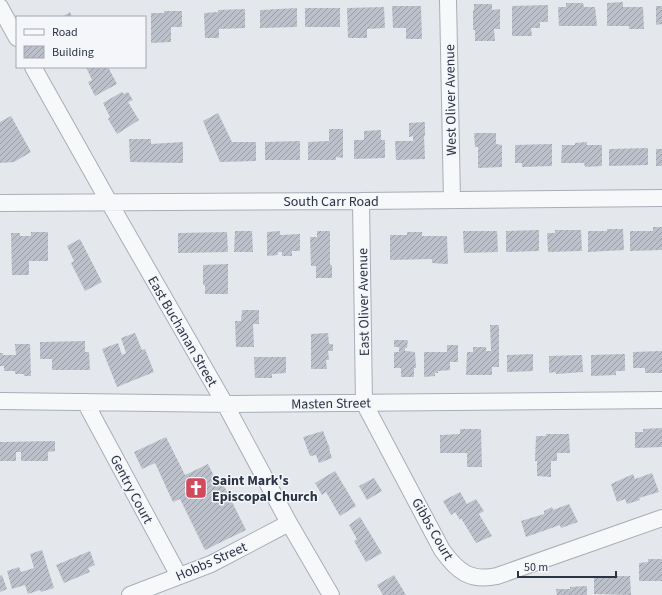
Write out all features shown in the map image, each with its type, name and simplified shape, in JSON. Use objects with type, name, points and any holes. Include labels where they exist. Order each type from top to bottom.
[{"type":"street","name":"West Oliver Avenue","points":[[448,0],[452,200]]},
{"type":"street","points":[[0,7],[16,36]]},
{"type":"street","name":"East Buchanan Street","points":[[34,68],[108,202],[226,404],[289,523],[331,595]]},
{"type":"street","name":"South Carr Road","points":[[0,203],[662,198]]},
{"type":"street","name":"East Oliver Avenue","points":[[361,201],[364,403]]},
{"type":"street","name":"Masten Street","points":[[0,401],[226,404],[662,400]]},
{"type":"street","name":"Gentry Court","points":[[86,402],[179,576]]},
{"type":"street","name":"Gibbs Court","points":[[364,403],[442,550],[461,572],[471,576],[486,578],[498,576],[662,518]]},
{"type":"street","name":"Hobbs Street","points":[[130,595],[211,564],[289,523]]},
{"type":"building","points":[[623,2],[623,7],[643,7],[644,29],[629,29],[629,26],[607,26],[607,3]]},
{"type":"building","points":[[566,3],[583,3],[584,7],[595,7],[597,26],[559,26],[558,7],[566,7]]},
{"type":"building","points":[[474,4],[492,4],[492,10],[500,9],[500,29],[494,29],[495,41],[475,41],[475,30],[473,30]]},
{"type":"building","points":[[548,5],[548,22],[540,22],[540,28],[531,28],[532,36],[512,36],[512,6]]},
{"type":"building","points":[[392,6],[421,6],[422,39],[406,39],[406,28],[393,28]]},
{"type":"building","points":[[656,6],[662,6],[662,24],[656,25]]},
{"type":"building","points":[[384,7],[385,28],[367,29],[367,38],[348,38],[347,8]]},
{"type":"building","points":[[297,8],[297,27],[260,28],[260,10]]},
{"type":"building","points":[[305,8],[340,8],[340,27],[305,27]]},
{"type":"building","points":[[245,9],[245,28],[219,29],[219,38],[205,38],[204,13],[218,12],[218,10]]},
{"type":"building","points":[[164,11],[182,11],[182,27],[171,27],[171,42],[151,43],[151,13],[164,13]]},
{"type":"building","points":[[70,12],[72,16],[64,16]]},
{"type":"building","points":[[86,68],[109,68],[117,84],[95,96],[88,82],[92,80]]},
{"type":"building","points":[[122,92],[124,94],[128,92],[133,100],[128,102],[139,120],[117,134],[108,119],[110,117],[103,103]]},
{"type":"building","points":[[218,113],[232,142],[256,142],[256,161],[220,162],[203,121]]},
{"type":"building","points":[[11,116],[31,152],[14,162],[0,163],[0,122]]},
{"type":"building","points":[[425,122],[425,159],[396,160],[395,141],[413,141],[413,136],[409,137],[409,123]]},
{"type":"building","points":[[329,129],[343,129],[343,158],[336,157],[336,160],[308,160],[308,142],[329,141]]},
{"type":"building","points":[[381,130],[381,140],[385,140],[385,158],[354,159],[354,140],[364,140],[364,131]]},
{"type":"building","points":[[474,133],[496,133],[496,144],[502,145],[502,167],[478,168],[478,147],[475,147]]},
{"type":"building","points":[[129,139],[151,139],[151,144],[183,142],[183,163],[130,162]]},
{"type":"building","points":[[300,141],[300,160],[265,160],[265,142]]},
{"type":"building","points":[[587,142],[587,145],[602,145],[602,166],[585,167],[584,163],[561,163],[562,145],[575,145],[575,143]]},
{"type":"building","points":[[552,144],[552,166],[522,167],[522,163],[515,163],[515,145]]},
{"type":"building","points":[[648,148],[648,165],[609,166],[609,149]]},
{"type":"building","points":[[656,149],[662,149],[662,166],[656,166]]},
{"type":"building","points":[[653,227],[662,227],[662,250],[630,251],[630,231],[653,231]]},
{"type":"building","points":[[607,229],[623,229],[624,250],[588,252],[588,231],[607,231]]},
{"type":"building","points":[[539,230],[539,251],[506,252],[506,231]]},
{"type":"building","points":[[555,230],[581,230],[582,251],[548,252],[547,233],[555,233]]},
{"type":"building","points":[[235,231],[252,231],[253,252],[234,252]]},
{"type":"building","points":[[280,231],[280,235],[300,234],[300,251],[292,251],[292,256],[282,256],[282,252],[278,252],[278,255],[267,256],[267,232]]},
{"type":"building","points":[[317,231],[330,231],[330,265],[332,265],[332,278],[316,278],[316,266],[311,266],[310,237],[317,237]]},
{"type":"building","points":[[463,231],[497,231],[498,252],[464,253]]},
{"type":"building","points":[[31,232],[48,232],[48,261],[29,261],[29,275],[12,275],[11,233],[20,233],[20,236],[31,236]]},
{"type":"building","points":[[227,232],[228,252],[178,253],[178,233]]},
{"type":"building","points":[[407,232],[422,232],[422,236],[447,236],[448,264],[432,263],[432,259],[390,260],[390,235],[407,235]]},
{"type":"building","points":[[80,239],[102,282],[85,291],[71,263],[74,261],[67,246]]},
{"type":"building","points":[[228,264],[228,294],[205,294],[205,285],[203,285],[203,265]]},
{"type":"building","points":[[242,310],[259,310],[259,324],[253,324],[254,347],[236,347],[235,321],[241,321]]},
{"type":"building","points":[[490,325],[499,325],[499,367],[492,367],[492,375],[466,375],[467,352],[473,352],[473,347],[486,347],[486,351],[491,351]]},
{"type":"building","points":[[135,333],[142,350],[145,349],[154,372],[117,387],[102,349],[118,343],[122,355],[126,353],[121,338]]},
{"type":"building","points":[[328,333],[329,344],[333,344],[333,351],[328,351],[329,360],[326,360],[327,369],[311,369],[311,334]]},
{"type":"building","points":[[394,340],[408,340],[405,351],[415,352],[416,368],[414,368],[414,377],[401,377],[401,368],[394,368],[394,352],[399,352],[399,347],[394,347]]},
{"type":"building","points":[[85,341],[85,352],[89,352],[90,370],[52,370],[52,359],[40,359],[40,342]]},
{"type":"building","points":[[15,344],[30,344],[31,376],[15,374],[15,371],[4,371],[4,366],[0,366],[0,353],[3,353],[3,355],[16,355]]},
{"type":"building","points":[[447,345],[458,345],[458,362],[450,362],[450,370],[438,371],[438,373],[435,373],[435,376],[424,377],[424,352],[447,352]]},
{"type":"building","points":[[662,351],[662,373],[645,373],[645,368],[633,368],[633,352]]},
{"type":"building","points":[[533,354],[533,371],[507,372],[507,355]]},
{"type":"building","points":[[625,354],[625,371],[616,371],[616,375],[591,376],[591,355]]},
{"type":"building","points":[[582,355],[583,372],[556,374],[556,372],[549,373],[549,356]]},
{"type":"building","points":[[254,357],[286,357],[286,373],[272,374],[272,378],[255,378]]},
{"type":"building","points":[[662,428],[662,447],[635,448],[635,432],[643,432],[643,429]]},
{"type":"building","points":[[460,429],[481,429],[482,467],[467,467],[467,453],[440,453],[440,435],[460,434]]},
{"type":"building","points":[[323,431],[332,458],[319,463],[316,455],[310,456],[303,437]]},
{"type":"building","points":[[546,434],[569,434],[570,453],[557,453],[557,461],[551,461],[551,477],[537,476],[537,461],[535,461],[536,436],[546,436]]},
{"type":"building","name":"Saint Mark's Episcopal Church","points":[[166,437],[185,475],[208,464],[215,478],[219,476],[246,530],[205,550],[180,499],[173,502],[155,463],[142,469],[134,452]]},
{"type":"building","points":[[55,441],[55,451],[48,452],[48,461],[21,461],[21,452],[16,452],[16,461],[0,461],[0,442]]},
{"type":"building","points":[[335,471],[356,506],[340,516],[326,492],[322,495],[315,483]]},
{"type":"building","points":[[652,473],[659,492],[639,498],[640,500],[627,504],[625,499],[617,502],[611,484],[633,474],[635,479]]},
{"type":"building","points":[[374,478],[382,491],[367,500],[359,486]]},
{"type":"building","points":[[460,492],[467,504],[476,499],[484,511],[479,514],[492,536],[476,543],[461,518],[460,520],[455,512],[451,515],[443,501]]},
{"type":"building","points":[[569,504],[578,522],[561,528],[560,525],[526,537],[521,521],[544,514],[544,511],[552,507],[553,510]]},
{"type":"building","points":[[360,517],[382,553],[366,562],[354,541],[357,539],[349,525]]},
{"type":"building","points":[[42,550],[54,588],[28,594],[25,585],[12,589],[7,571],[19,567],[21,572],[34,568],[30,554]]},
{"type":"building","points":[[90,551],[95,565],[88,568],[90,572],[64,583],[56,565]]},
{"type":"building","points":[[648,559],[662,559],[662,581],[639,581],[639,563],[648,562]]},
{"type":"building","points":[[2,575],[7,589],[0,592],[0,576]]},
{"type":"building","points":[[394,575],[406,595],[383,595],[377,585]]},
{"type":"building","points":[[594,576],[630,576],[631,595],[594,594]]},
{"type":"building","points":[[587,586],[587,595],[557,595],[556,589],[570,589],[570,587]]},
{"type":"place","name":"Saint Mark's Episcopal Church","points":[[196,488]]}]
